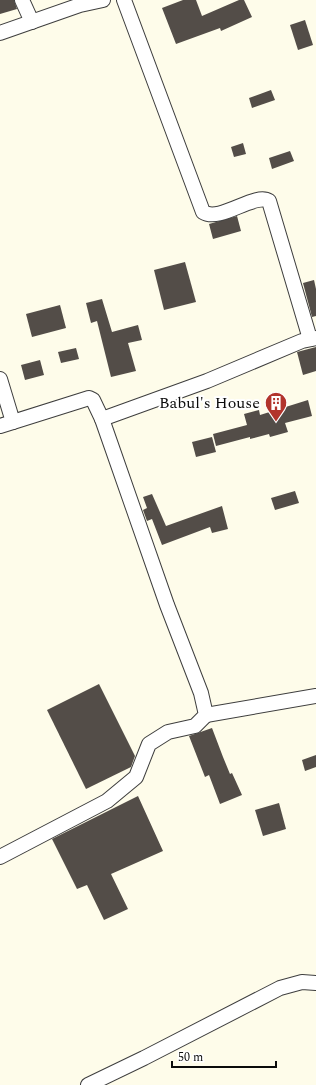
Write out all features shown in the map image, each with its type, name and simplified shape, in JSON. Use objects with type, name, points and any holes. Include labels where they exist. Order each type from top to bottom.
[{"type":"street","points":[[22,0],[32,22]]},
{"type":"street","points":[[0,33],[80,5],[103,0]]},
{"type":"street","points":[[102,419],[207,381],[302,341],[313,339],[269,201],[266,199],[250,202],[216,214],[208,215],[203,212],[124,0]]},
{"type":"street","points":[[0,379],[6,424],[89,398],[92,400],[102,419],[167,605],[201,692],[206,715]]},
{"type":"street","points":[[0,858],[107,801],[136,777],[150,744],[168,732],[195,726],[206,715],[316,696]]},
{"type":"street","points":[[88,1085],[280,988],[302,982],[316,983]]},
{"type":"building","points":[[0,0],[14,0],[17,9],[0,14]]},
{"type":"building","points":[[183,0],[196,0],[202,16],[239,0],[244,0],[252,17],[221,31],[220,28],[176,44],[162,8]]},
{"type":"building","points":[[305,20],[313,45],[298,50],[290,25]]},
{"type":"building","points":[[271,90],[275,100],[252,108],[249,98]]},
{"type":"building","points":[[243,143],[246,154],[234,157],[231,147]]},
{"type":"building","points":[[290,151],[294,161],[272,169],[269,158]]},
{"type":"building","points":[[237,216],[241,231],[213,239],[209,224]]},
{"type":"building","points":[[185,262],[196,302],[164,310],[154,270]]},
{"type":"building","points":[[314,280],[316,289],[316,316],[312,317],[303,283]]},
{"type":"building","points":[[102,299],[112,332],[138,325],[142,340],[128,343],[136,371],[111,377],[97,321],[91,323],[86,303]]},
{"type":"building","points":[[60,305],[66,328],[32,337],[26,314]]},
{"type":"building","points":[[316,347],[316,371],[303,375],[297,352]]},
{"type":"building","points":[[76,348],[79,359],[61,363],[58,352]]},
{"type":"building","points":[[40,360],[44,375],[25,380],[21,365]]},
{"type":"building","points":[[308,400],[312,416],[285,423],[288,432],[270,437],[269,434],[250,439],[250,437],[216,446],[213,434],[247,425],[244,414],[259,410],[260,415]]},
{"type":"building","points":[[212,437],[216,452],[196,457],[192,442]]},
{"type":"building","points":[[295,491],[299,503],[275,510],[271,498]]},
{"type":"building","points":[[152,494],[166,526],[222,506],[228,529],[212,533],[210,527],[162,545],[152,519],[147,521],[143,510],[147,508],[143,497]]},
{"type":"building","points":[[99,684],[135,756],[131,767],[86,789],[47,710]]},
{"type":"building","points":[[212,728],[230,774],[232,773],[242,795],[220,804],[209,775],[205,777],[189,736]]},
{"type":"building","points":[[316,755],[316,767],[305,771],[302,760]]},
{"type":"building","points":[[138,796],[163,851],[111,874],[128,909],[104,920],[87,885],[77,889],[52,839]]},
{"type":"building","points":[[279,803],[286,829],[263,836],[255,810]]},
{"type":"place","name":"Babul's House","points":[[276,422]]}]
